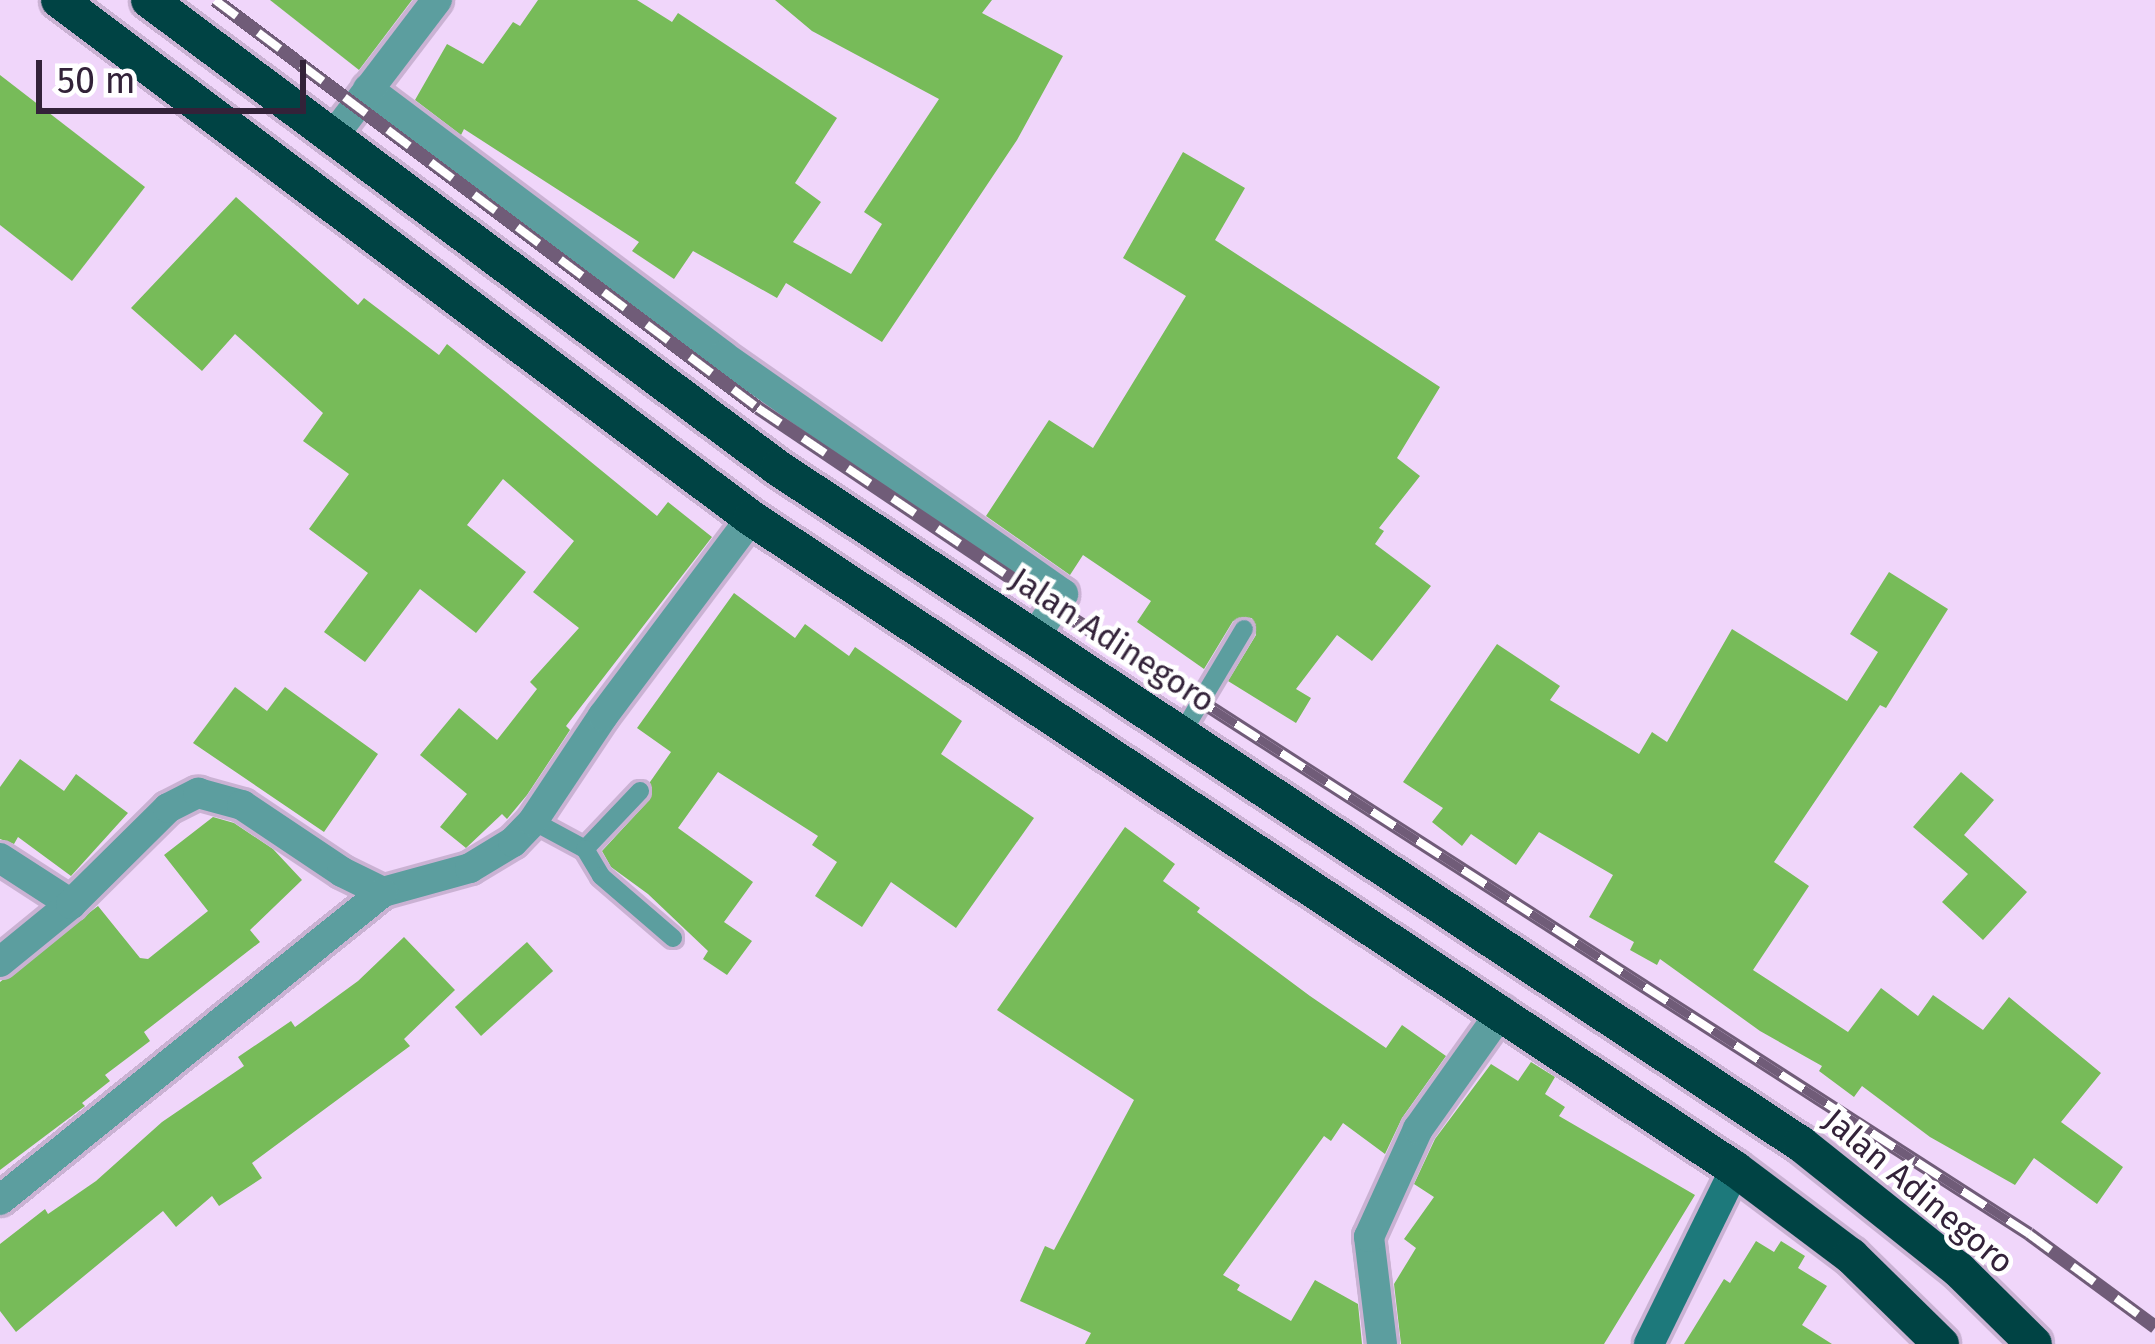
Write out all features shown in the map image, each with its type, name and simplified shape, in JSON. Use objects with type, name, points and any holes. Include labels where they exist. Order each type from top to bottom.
[{"type":"highway","points":[[59,0],[752,518],[1735,1169],[1851,1256],[1941,1344]]},
{"type":"highway","name":"Jalan Adinegoro","points":[[149,0],[778,468],[1801,1144],[1958,1270],[2034,1344]]},
{"type":"highway","points":[[885,608],[917,561]]},
{"type":"street","points":[[331,139],[436,0]]},
{"type":"street","points":[[368,89],[723,356],[1063,594],[1035,636]]},
{"type":"street","points":[[0,1200],[383,892],[470,868],[513,842],[533,821],[603,716],[752,518]]},
{"type":"street","points":[[0,962],[70,904],[168,808],[198,793],[242,805],[342,872],[383,892]]},
{"type":"street","points":[[0,858],[70,904]]},
{"type":"street","points":[[1382,1344],[1369,1237],[1399,1161],[1502,1011]]},
{"type":"street","points":[[1649,1344],[1735,1169]]},
{"type":"lane","points":[[1182,734],[1244,629]]},
{"type":"lane","points":[[584,849],[640,791]]},
{"type":"lane","points":[[533,821],[584,849],[601,876],[673,938]]},
{"type":"building","points":[[270,0],[412,0],[359,70]]},
{"type":"building","points":[[538,0],[637,0],[672,22],[678,13],[837,118],[795,183],[821,202],[793,242],[851,274],[882,224],[864,212],[939,99],[812,31],[775,0],[992,0],[982,13],[1063,56],[1017,140],[882,342],[786,283],[777,298],[693,251],[674,279],[632,251],[639,242],[464,129],[461,135],[415,100],[447,44],[483,64],[513,22],[520,26]]},
{"type":"building","points":[[0,75],[145,187],[72,281],[0,225]]},
{"type":"building","points":[[1183,152],[1245,188],[1215,240],[1440,387],[1397,458],[1420,476],[1379,528],[1384,531],[1375,544],[1431,586],[1372,661],[1337,635],[1296,689],[1311,698],[1296,723],[1228,681],[1256,635],[1252,618],[1233,621],[1204,669],[1137,622],[1151,601],[1083,555],[1070,575],[986,516],[1049,420],[1093,448],[1186,296],[1123,258]]},
{"type":"building","points":[[236,197],[358,305],[364,298],[439,355],[447,344],[657,516],[668,502],[712,537],[566,726],[570,730],[527,795],[507,819],[502,814],[466,848],[440,827],[467,794],[420,755],[459,708],[497,740],[537,689],[530,682],[579,628],[533,592],[574,541],[503,479],[467,525],[526,572],[476,633],[420,589],[365,662],[324,632],[368,573],[309,529],[349,474],[303,441],[323,413],[235,334],[202,371],[131,308]]},
{"type":"building","points":[[1889,572],[1948,609],[1886,708],[1880,705],[1774,862],[1809,886],[1753,970],[1848,1032],[1881,988],[1918,1016],[1933,995],[1983,1030],[2009,997],[2101,1073],[2061,1122],[2123,1167],[2097,1204],[2034,1158],[2015,1185],[1930,1137],[1862,1086],[1854,1097],[1819,1071],[1822,1066],[1760,1031],[1660,959],[1657,965],[1630,950],[1634,942],[1589,917],[1613,875],[1539,832],[1516,865],[1471,834],[1462,846],[1432,822],[1443,808],[1403,782],[1497,644],[1560,686],[1550,700],[1639,754],[1652,732],[1667,742],[1732,629],[1847,701],[1878,652],[1850,634]]},
{"type":"building","points":[[734,593],[795,638],[805,624],[849,656],[855,647],[962,721],[941,754],[1034,818],[956,928],[891,882],[862,927],[815,896],[837,862],[812,845],[818,836],[718,772],[678,828],[753,882],[724,922],[752,941],[727,975],[703,959],[708,951],[648,894],[611,867],[602,851],[650,799],[650,782],[671,752],[637,728]]},
{"type":"building","points":[[235,687],[267,711],[285,687],[378,754],[324,832],[193,743]]},
{"type":"building","points":[[20,759],[64,791],[76,774],[128,813],[71,876],[18,837],[14,844],[0,839],[0,787]]},
{"type":"building","points":[[1961,772],[1994,800],[1964,835],[2027,892],[1983,940],[1942,902],[1968,874],[1913,827]]},
{"type":"building","points":[[213,817],[234,823],[273,849],[302,880],[250,930],[260,942],[144,1032],[150,1041],[105,1075],[110,1081],[82,1103],[85,1106],[0,1170],[0,982],[98,906],[140,958],[148,959],[208,911],[164,855]]},
{"type":"building","points":[[1125,827],[1175,864],[1163,881],[1310,996],[1386,1048],[1402,1025],[1446,1056],[1402,1118],[1385,1154],[1343,1123],[1331,1141],[1324,1136],[1223,1275],[1240,1285],[1237,1290],[1291,1321],[1315,1280],[1358,1304],[1362,1344],[1085,1344],[1091,1333],[1020,1301],[1045,1246],[1054,1250],[1134,1100],[997,1010]]},
{"type":"building","points":[[404,937],[455,990],[404,1039],[410,1046],[252,1163],[262,1178],[219,1206],[212,1196],[176,1227],[163,1211],[16,1332],[0,1311],[0,1244],[45,1209],[48,1214],[96,1181],[162,1122],[244,1066],[238,1057],[291,1021],[295,1027],[358,981]]},
{"type":"building","points":[[527,942],[553,971],[481,1036],[455,1007]]},
{"type":"building","points":[[1531,1062],[1555,1077],[1545,1094],[1565,1107],[1559,1116],[1695,1195],[1604,1344],[1401,1344],[1394,1284],[1416,1248],[1404,1239],[1434,1197],[1414,1184],[1435,1139],[1491,1064],[1518,1081]]},
{"type":"building","points":[[1756,1241],[1774,1252],[1781,1241],[1805,1256],[1798,1268],[1827,1286],[1802,1325],[1832,1344],[1684,1344],[1724,1279],[1730,1283]]},
{"type":"railway","points":[[215,0],[758,408],[1054,607],[2029,1234],[2155,1327]]}]
